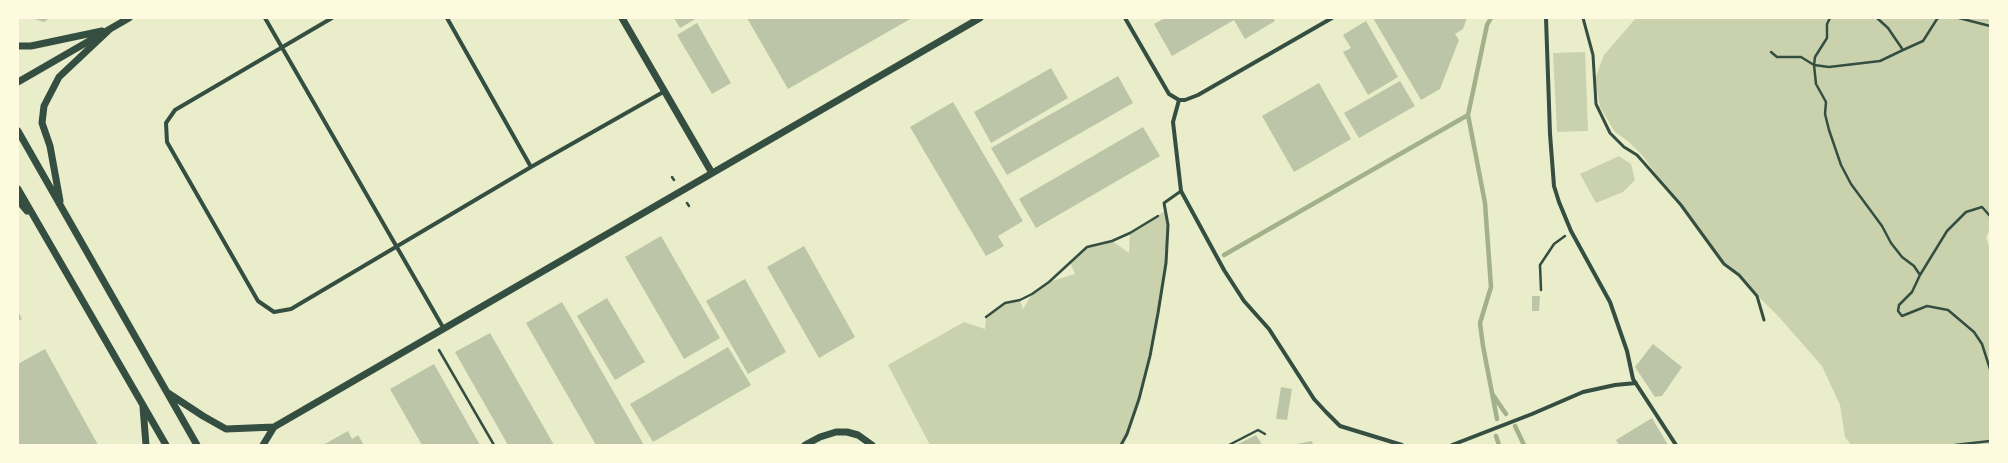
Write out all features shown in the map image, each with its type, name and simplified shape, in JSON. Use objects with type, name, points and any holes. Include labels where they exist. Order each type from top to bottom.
[{"type":"street","points":[[18,82],[129,18]]},
{"type":"street","points":[[265,18],[444,329]]},
{"type":"street","points":[[332,18],[175,110],[166,123],[167,142],[258,301],[274,312],[291,309],[531,167],[665,91]]},
{"type":"street","points":[[447,18],[531,167]]},
{"type":"street","points":[[622,18],[712,174]]},
{"type":"street","points":[[167,392],[203,416],[226,429],[274,427],[980,18]]},
{"type":"street","points":[[1125,18],[1166,89],[1174,98],[1179,100],[1185,100],[1198,96],[1332,18]]},
{"type":"street","points":[[1546,18],[1554,186],[1571,231],[1610,302],[1627,351],[1633,379],[1676,445]]},
{"type":"street","points":[[18,46],[31,46],[110,29]]},
{"type":"street","points":[[61,208],[50,146],[42,123],[44,106],[59,77],[110,29]]},
{"type":"street","points":[[1179,100],[1173,122],[1181,191],[1224,270],[1244,301],[1268,329],[1314,399],[1340,426],[1402,445]]},
{"type":"street","points":[[18,131],[198,445]]},
{"type":"street","points":[[18,189],[166,445]]},
{"type":"street","points":[[18,200],[37,222]]},
{"type":"street","points":[[1452,445],[1532,414],[1583,392],[1615,385],[1636,384]]},
{"type":"street","points":[[143,406],[146,445]]},
{"type":"street","points":[[263,445],[274,427]]},
{"type":"street","points":[[805,445],[820,437],[836,432],[847,432],[858,435],[872,445]]},
{"type":"lane","points":[[1583,18],[1593,55],[1596,104],[1610,133],[1624,147],[1637,155],[1681,205],[1724,264],[1739,275],[1757,296],[1764,320]]},
{"type":"lane","points":[[1120,445],[1127,434],[1139,399],[1150,356],[1166,263],[1168,225],[1164,203],[1181,191]]},
{"type":"path","points":[[1830,18],[1827,24],[1827,38],[1815,57],[1814,65],[1816,84],[1826,102],[1825,114],[1828,130],[1841,165],[1851,184],[1882,226],[1890,243],[1902,257],[1914,266],[1920,275]]},
{"type":"path","points":[[1878,18],[1888,28],[1903,50]]},
{"type":"path","points":[[1771,52],[1777,57],[1801,57],[1814,65],[1843,66],[1880,61],[1923,41],[1939,18]]},
{"type":"path","points":[[1959,18],[1990,26]]},
{"type":"path","points":[[1990,216],[1982,207],[1966,212],[1946,231],[1920,275],[1912,292],[1900,305],[1898,311],[1902,316],[1927,306],[1948,310],[1974,332],[1982,344],[1990,369]]},
{"type":"path","points":[[986,317],[1005,303],[1020,300],[1032,294],[1049,282],[1087,247],[1112,241],[1130,233],[1165,211]]},
{"type":"path","points":[[1541,290],[1540,265],[1554,244],[1571,231]]},
{"type":"path","points":[[439,350],[494,445]]},
{"type":"path","points":[[1229,445],[1258,430],[1265,434]]},
{"type":"path","points":[[1955,445],[1990,441]]},
{"type":"green space","points":[[1636,18],[1990,18],[1990,228],[1986,238],[1990,248],[1990,445],[1851,445],[1845,437],[1840,405],[1822,366],[1778,316],[1741,279],[1721,263],[1642,155],[1629,142],[1615,132],[1600,107],[1595,79],[1604,55]]},
{"type":"green space","points":[[1585,52],[1588,131],[1557,132],[1553,53]]},
{"type":"green space","points":[[1619,156],[1631,164],[1635,180],[1623,192],[1596,203],[1580,174]]},
{"type":"green space","points":[[1165,211],[1168,225],[1166,263],[1158,313],[1139,399],[1127,434],[1121,445],[930,445],[888,365],[964,322],[985,329],[986,317],[1005,303],[1020,300],[1023,309],[1032,294],[1049,282],[1075,274],[1070,262],[1087,247],[1112,241],[1129,253],[1130,233]]},
{"type":"building","points":[[31,18],[50,18],[44,22]]},
{"type":"building","points":[[674,18],[697,18],[680,28]]},
{"type":"building","points":[[747,18],[912,18],[788,89]]},
{"type":"building","points":[[1165,18],[1273,18],[1275,21],[1245,39],[1234,20],[1172,56],[1154,24]]},
{"type":"building","points":[[1373,18],[1467,18],[1463,29],[1455,34],[1459,40],[1440,89],[1421,100]]},
{"type":"building","points":[[1366,21],[1398,77],[1368,95],[1343,52],[1351,48],[1343,35]]},
{"type":"building","points":[[697,23],[731,83],[712,94],[677,35]]},
{"type":"building","points":[[1051,68],[1068,98],[991,143],[974,112]]},
{"type":"building","points":[[1118,76],[1133,103],[1007,175],[991,148]]},
{"type":"building","points":[[1400,81],[1415,106],[1359,138],[1344,113]]},
{"type":"building","points":[[1319,83],[1351,139],[1294,172],[1262,116]]},
{"type":"building","points":[[953,102],[1023,221],[998,236],[1004,246],[986,256],[910,127]]},
{"type":"building","points":[[1143,127],[1160,156],[1036,228],[1019,199]]},
{"type":"building","points":[[661,236],[720,338],[684,359],[625,257]]},
{"type":"building","points":[[804,246],[855,337],[819,358],[767,267]]},
{"type":"building","points":[[745,279],[786,352],[748,374],[706,301]]},
{"type":"building","points":[[1532,296],[1540,296],[1539,311],[1532,311]]},
{"type":"building","points":[[607,298],[645,362],[615,380],[577,316]]},
{"type":"building","points":[[562,302],[644,445],[596,445],[526,323]]},
{"type":"building","points":[[18,311],[22,319],[18,321]]},
{"type":"building","points":[[490,333],[554,445],[508,445],[455,352]]},
{"type":"building","points":[[1653,344],[1682,367],[1662,396],[1655,397],[1635,367]]},
{"type":"building","points":[[728,347],[751,385],[653,442],[630,404]]},
{"type":"building","points":[[45,349],[98,445],[18,445],[18,364]]},
{"type":"building","points":[[434,364],[480,445],[422,445],[390,389]]},
{"type":"building","points":[[1281,387],[1292,389],[1287,420],[1276,419]]},
{"type":"building","points":[[1652,418],[1668,445],[1619,445],[1616,440]]},
{"type":"building","points":[[348,431],[352,439],[358,435],[364,445],[323,445]]},
{"type":"building","points":[[1256,435],[1262,445],[1236,445]]},
{"type":"building","points":[[1312,441],[1313,445],[1297,445],[1297,444]]},
{"type":"waterway","points":[[1491,18],[1487,25],[1468,115],[1485,203],[1491,287],[1480,323],[1497,419]]},
{"type":"waterway","points":[[1224,255],[1468,115]]},
{"type":"waterway","points":[[1493,395],[1506,414]]},
{"type":"waterway","points":[[1515,426],[1524,445]]},
{"type":"waterway","points":[[1496,436],[1499,445]]}]
